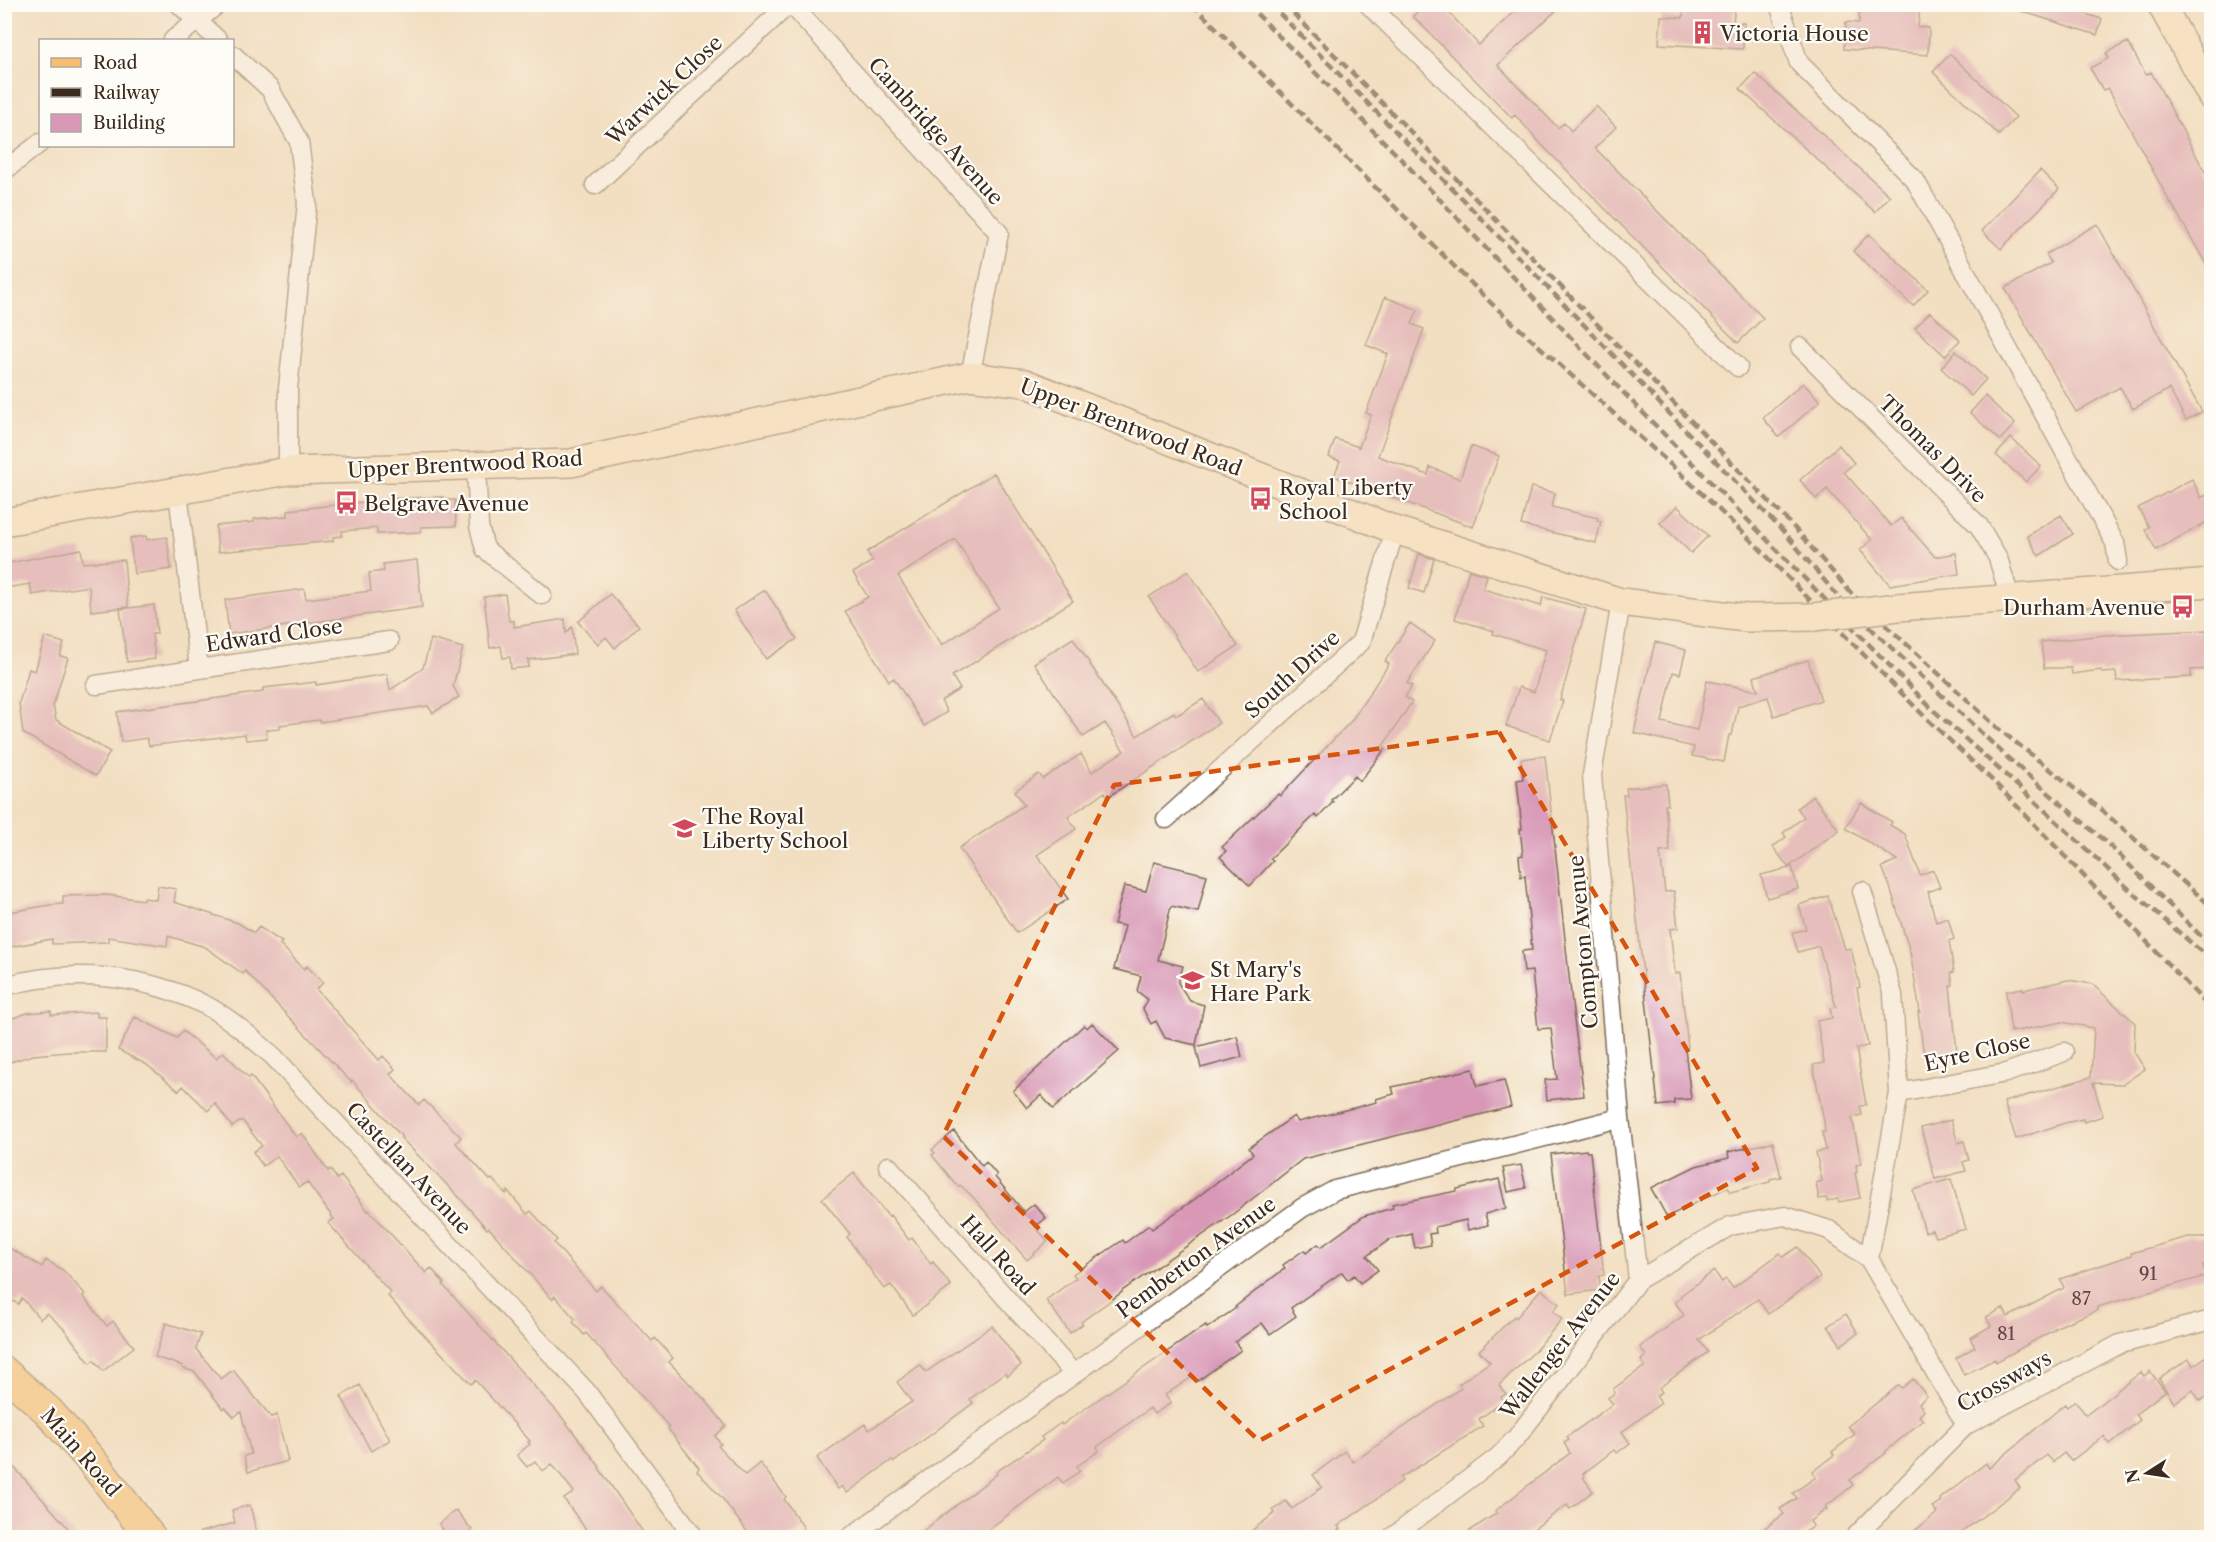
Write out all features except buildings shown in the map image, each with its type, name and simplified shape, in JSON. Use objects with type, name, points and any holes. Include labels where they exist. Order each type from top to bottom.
[{"type":"main road","name":"Main Road","points":[[4,1372],[55,1419],[91,1460],[152,1538]]},
{"type":"street","points":[[179,4],[217,39]]},
{"type":"street","points":[[174,39],[218,4]]},
{"type":"street","name":"Warwick Close","points":[[595,184],[790,4]]},
{"type":"street","name":"Cambridge Avenue","points":[[790,4],[999,233],[970,376]]},
{"type":"street","points":[[1368,4],[1738,367]]},
{"type":"street","points":[[1779,4],[1799,63],[1915,180],[2115,543],[2118,561]]},
{"type":"street","points":[[2161,4],[2211,97]]},
{"type":"street","points":[[234,56],[270,90],[299,142],[307,203],[288,389],[288,471]]},
{"type":"street","points":[[4,171],[39,144]]},
{"type":"street","name":"Thomas Drive","points":[[1800,347],[1979,526],[1998,558],[2010,598]]},
{"type":"street","name":"Upper Brentwood Road","points":[[4,522],[288,471],[572,463],[970,376],[1025,383],[1395,530],[1621,602],[1746,618],[1814,617],[1898,607],[2211,583]]},
{"type":"street","points":[[476,465],[479,526],[484,549],[542,595]]},
{"type":"street","name":"Edward Close","points":[[178,492],[199,669],[389,641]]},
{"type":"street","name":"South Drive","points":[[1166,819],[1361,642],[1395,530]]},
{"type":"street","name":"Compton Avenue","points":[[1621,602],[1592,775],[1620,1118],[1638,1280]]},
{"type":"street","points":[[96,685],[199,669]]},
{"type":"street","points":[[1862,891],[1893,995],[1899,1093],[1869,1259]]},
{"type":"street","name":"Castellan Avenue","points":[[4,986],[30,979],[70,975],[134,981],[166,990],[206,1006],[233,1022],[273,1056],[586,1391],[695,1538]]},
{"type":"street","name":"Eyre Close","points":[[1899,1093],[2006,1073],[2064,1052]]},
{"type":"street","name":"Pemberton Avenue","points":[[849,1538],[1302,1208],[1335,1190],[1620,1118]]},
{"type":"street","name":"Hall Road","points":[[888,1166],[1074,1374]]},
{"type":"street","name":"Wallenger Avenue","points":[[1390,1538],[1498,1457],[1516,1438],[1638,1280],[1730,1226],[1785,1216],[1829,1230],[1869,1259],[1966,1425]]},
{"type":"street","name":"Crossways","points":[[1854,1538],[1966,1425],[2120,1344],[2211,1320]]},
{"type":"highlighted area","points":[[1499,732],[1757,1168],[1259,1441],[943,1136],[1114,785]]},
{"type":"railway","points":[[1192,4],[1492,304],[1679,472],[1756,545],[1925,717],[1993,781],[2212,1010]]},
{"type":"railway","points":[[1247,4],[1404,162],[1618,387],[1932,709],[2129,889],[2212,961]]},
{"type":"railway","points":[[1270,4],[1783,531],[1840,599],[2009,759],[2107,843],[2212,947]]},
{"type":"railway","points":[[1284,4],[1791,524],[1852,594],[2000,730],[2098,807],[2212,907]]},
{"type":"place","name":"Victoria House","points":[[1702,33]]},
{"type":"place","name":"Royal Liberty School","points":[[1261,499]]},
{"type":"place","name":"Belgrave Avenue","points":[[346,503]]},
{"type":"place","name":"Durham Avenue","points":[[2183,607]]},
{"type":"place","name":"The Royal Liberty School","points":[[684,828]]},
{"type":"place","name":"St Mary's Hare Park","points":[[1192,981]]}]
